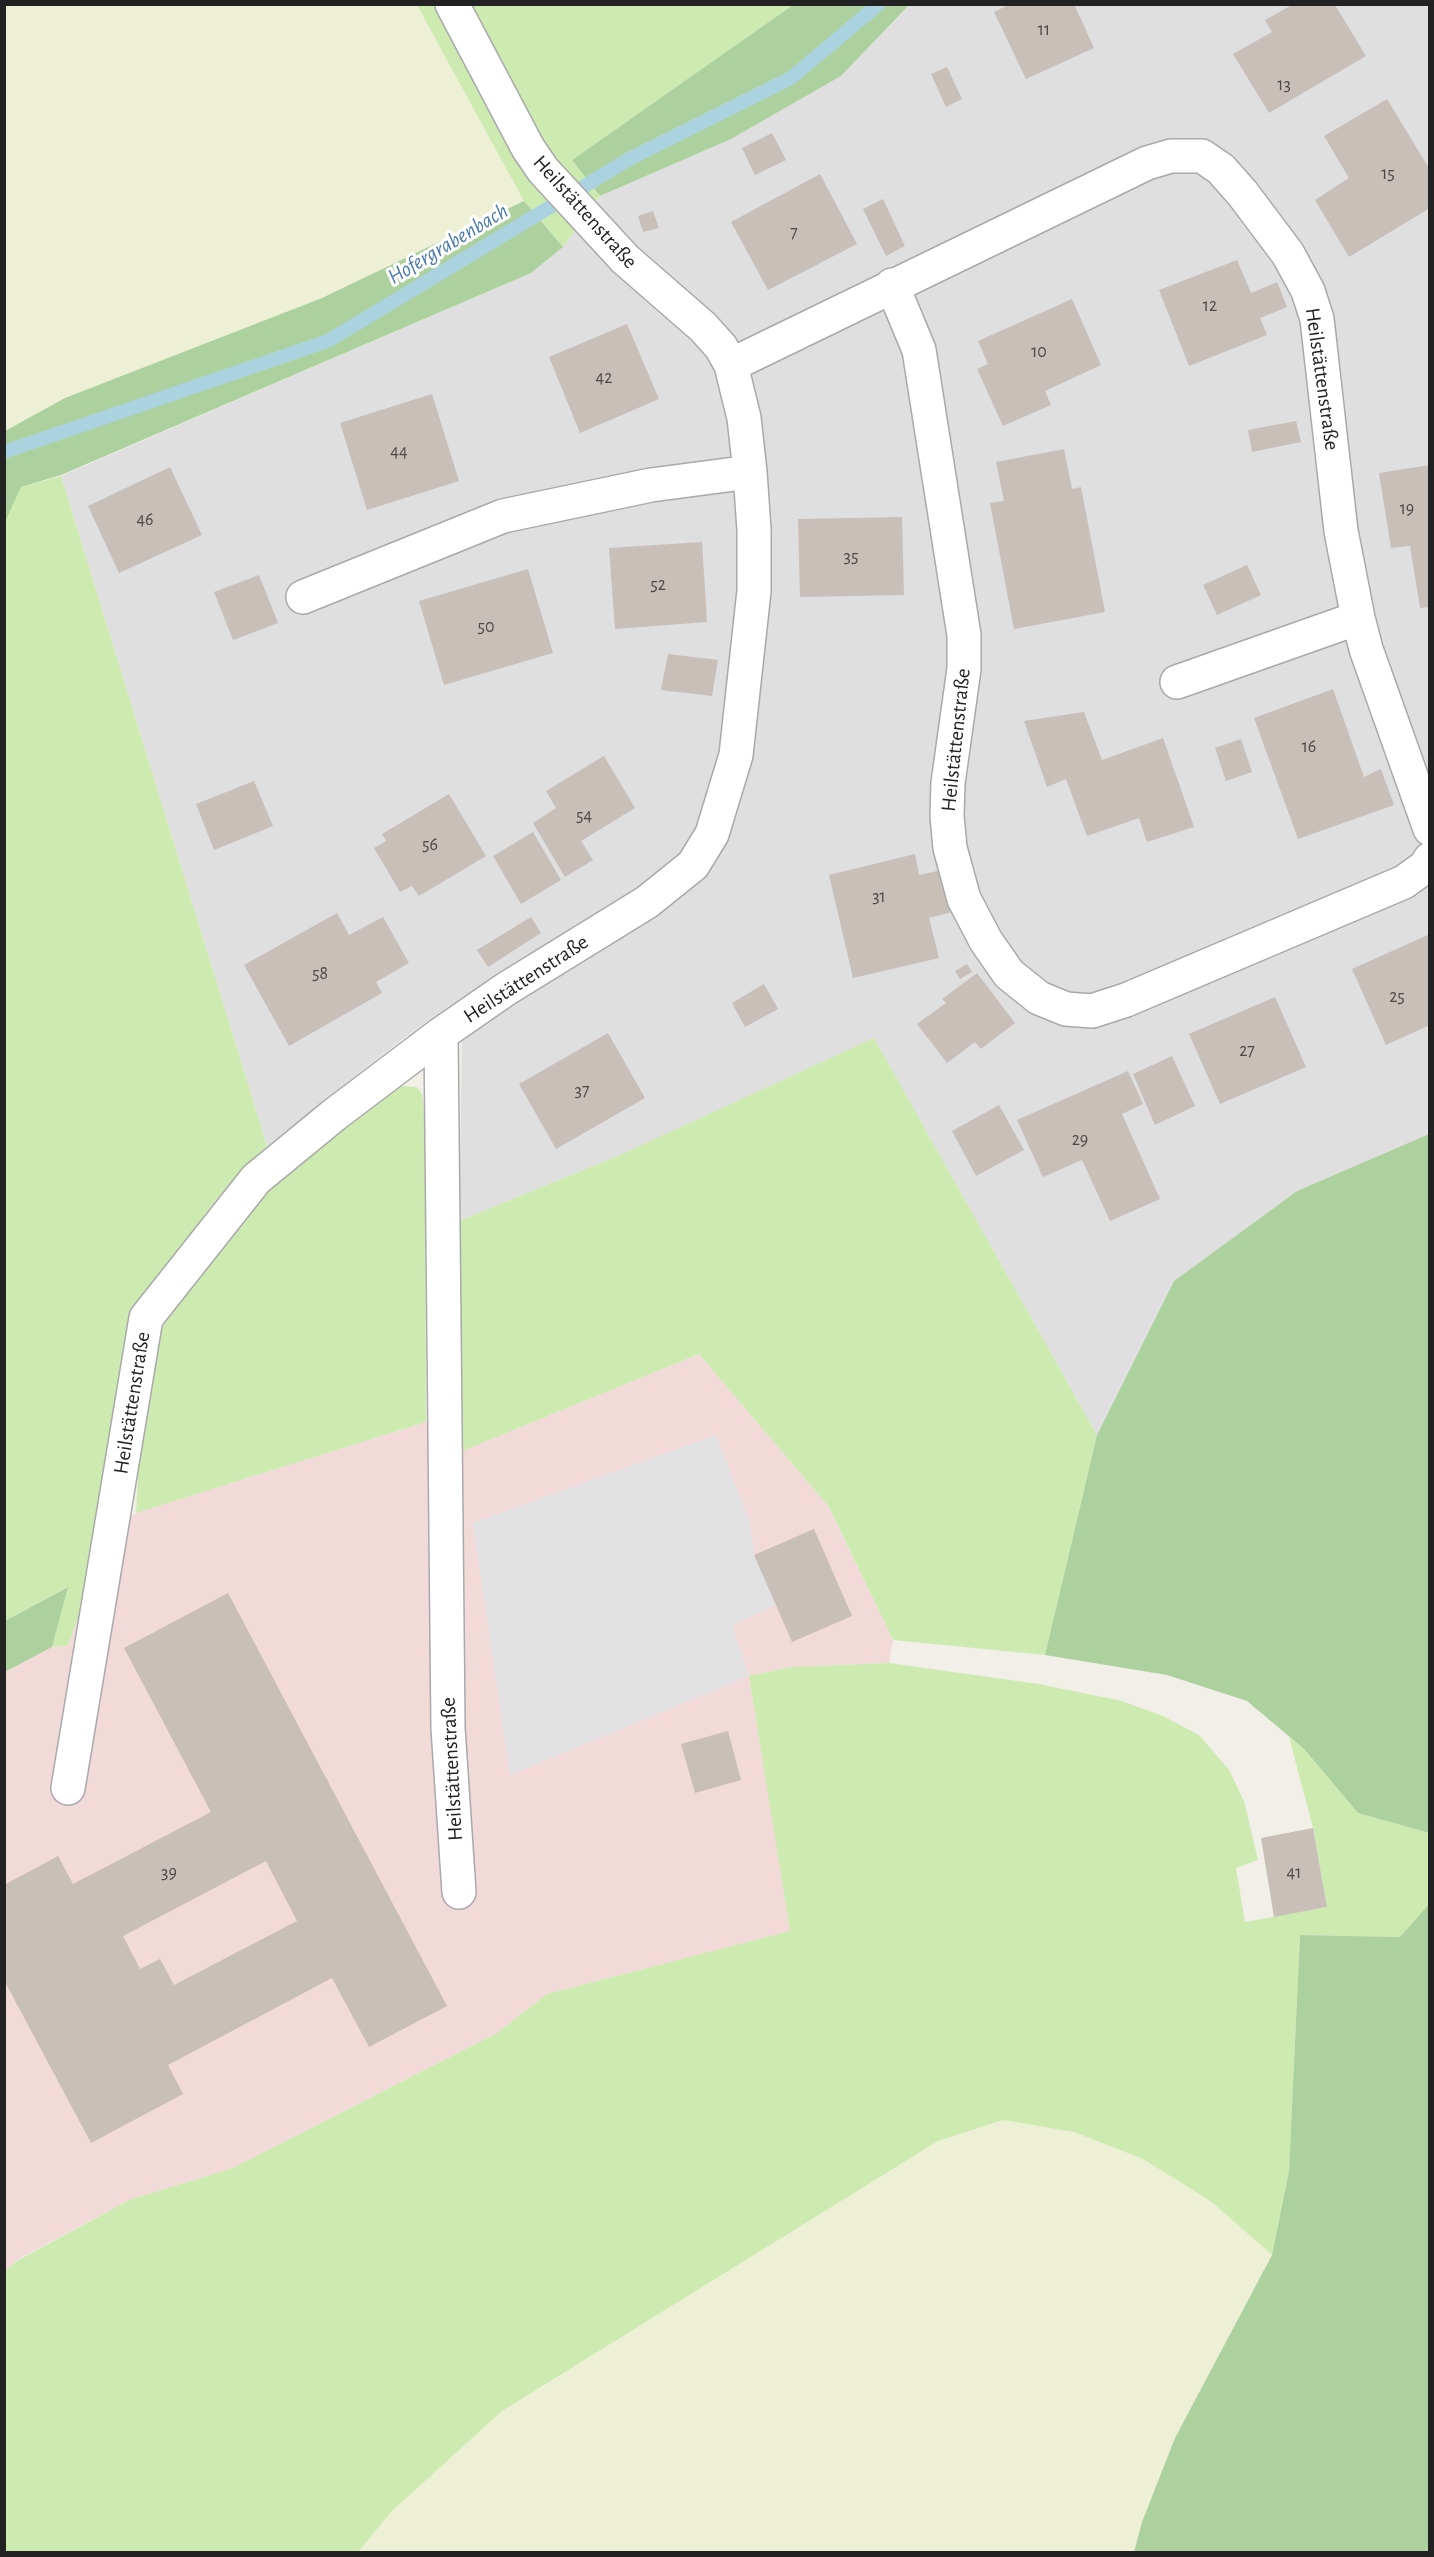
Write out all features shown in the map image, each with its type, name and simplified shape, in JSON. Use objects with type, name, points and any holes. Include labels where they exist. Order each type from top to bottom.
[{"type":"street","name":"Heilstättenstraße","points":[[69,1788],[146,1318],[256,1179],[334,1115],[441,1034],[506,989],[647,902],[693,865],[712,834],[736,755],[754,591],[750,472],[744,418],[731,365],[721,347],[703,327],[625,259],[543,170],[528,148],[452,4]]},
{"type":"street","name":"Heilstättenstraße","points":[[731,365],[892,285],[1147,164],[1171,156],[1202,156],[1221,169],[1243,194],[1288,254],[1308,291],[1317,319],[1341,531],[1358,618],[1366,649],[1430,829]]},
{"type":"street","name":"Heilstättenstraße","points":[[892,285],[919,350],[964,635],[964,669],[948,783],[947,816],[950,848],[964,899],[986,941],[1009,974],[1039,999],[1066,1009],[1092,1011],[1126,1000],[1404,882],[1426,866],[1430,859]]},
{"type":"street","points":[[303,597],[503,516],[651,485],[750,472]]},
{"type":"street","points":[[1177,682],[1358,618]]},
{"type":"street","name":"Heilstättenstraße","points":[[441,1034],[448,1728],[459,1892]]},
{"type":"shaded area","points":[[909,5],[1429,5],[1429,1134],[1297,1191],[1174,1281],[1097,1435],[918,1117],[620,1155],[459,1221],[462,1038],[449,1006],[401,1040],[267,1146],[61,476],[531,273],[563,247],[600,196],[731,139],[841,76]]},
{"type":"shaded area","points":[[699,1354],[829,1507],[893,1640],[889,1663],[790,1667],[749,1676],[791,1931],[547,1994],[497,2033],[233,2168],[129,2200],[17,2260],[5,2272],[5,1672],[52,1647],[68,1646],[98,1538],[136,1513],[426,1422],[460,1452]]},
{"type":"shaded area","points":[[716,1435],[750,1523],[754,1555],[776,1605],[732,1625],[749,1676],[510,1775],[473,1523]]},
{"type":"green space","points":[[5,5],[417,5],[524,201],[322,298],[66,398],[5,431]]},
{"type":"green space","points":[[417,5],[793,5],[572,160],[600,196],[563,247],[524,201]]},
{"type":"green space","points":[[793,5],[909,5],[841,76],[731,139],[600,196],[572,160]]},
{"type":"green space","points":[[524,201],[563,247],[531,273],[61,475],[21,487],[5,522],[5,431],[65,398],[322,298]]},
{"type":"green space","points":[[61,476],[267,1146],[215,1201],[162,1271],[131,1329],[87,1591],[68,1646],[52,1647],[67,1587],[5,1621],[4,522],[21,487]]},
{"type":"green space","points":[[874,1038],[1097,1435],[1045,1655],[893,1640],[829,1507],[699,1354],[460,1452],[459,1221],[620,1155]]},
{"type":"green space","points":[[403,1086],[417,1087],[422,1094],[425,1118],[426,1422],[136,1513],[141,1427],[150,1365],[168,1312],[273,1181],[382,1094]]},
{"type":"green space","points":[[1429,1134],[1429,1833],[1358,1813],[1304,1749],[1247,1701],[1167,1675],[1045,1655],[1097,1435],[1174,1281],[1297,1191]]},
{"type":"green space","points":[[68,1587],[52,1647],[5,1672],[5,1621]]},
{"type":"green space","points":[[889,1663],[1039,1684],[1122,1701],[1163,1716],[1199,1735],[1229,1770],[1244,1801],[1258,1860],[1236,1868],[1245,1922],[1327,1907],[1313,1828],[1289,1737],[1304,1749],[1358,1813],[1429,1833],[1429,1904],[1400,1937],[1300,1935],[1289,2171],[1272,2255],[1212,2202],[1143,2159],[1074,2132],[1003,2120],[938,2141],[502,2411],[391,2512],[358,2552],[5,2552],[4,2272],[17,2261],[129,2200],[233,2168],[497,2033],[547,1994],[790,1931],[749,1676],[790,1667]]},
{"type":"green space","points":[[1429,1904],[1429,2552],[1134,2552],[1142,2522],[1175,2438],[1272,2255],[1289,2171],[1300,1935],[1400,1937]]},
{"type":"green space","points":[[1003,2120],[1074,2132],[1143,2159],[1212,2202],[1272,2255],[1175,2438],[1142,2522],[1134,2552],[358,2552],[391,2512],[502,2411],[938,2141]]},
{"type":"building","points":[[1010,4],[1074,4],[1094,48],[1026,79],[994,12]]},
{"type":"building","points":[[1292,5],[1335,5],[1366,56],[1269,113],[1233,54],[1272,32],[1265,20]]},
{"type":"building","points":[[947,67],[962,99],[946,107],[931,74]]},
{"type":"building","points":[[1387,99],[1430,170],[1430,208],[1349,257],[1315,200],[1349,178],[1324,136]]},
{"type":"building","points":[[772,133],[786,160],[755,175],[742,148]]},
{"type":"building","points":[[820,174],[857,244],[768,290],[731,222]]},
{"type":"building","points":[[883,199],[905,246],[886,256],[863,209]]},
{"type":"building","points":[[653,211],[659,228],[643,232],[638,216]]},
{"type":"building","points":[[1237,260],[1251,293],[1277,282],[1287,307],[1260,318],[1267,335],[1189,366],[1159,290]]},
{"type":"building","points":[[1072,299],[1101,365],[1045,391],[1051,405],[1003,426],[977,369],[988,364],[978,341]]},
{"type":"building","points":[[627,324],[659,399],[580,433],[549,357]]},
{"type":"building","points":[[432,394],[459,481],[367,510],[340,423]]},
{"type":"building","points":[[1296,421],[1301,442],[1252,452],[1248,430]]},
{"type":"building","points":[[1064,449],[1072,489],[1081,487],[1105,612],[1014,629],[990,503],[1004,501],[996,462]]},
{"type":"building","points":[[1430,465],[1430,607],[1420,608],[1410,546],[1391,548],[1379,473]]},
{"type":"building","points":[[170,467],[202,535],[119,573],[88,506]]},
{"type":"building","points":[[902,517],[904,595],[800,597],[798,519]]},
{"type":"building","points":[[702,542],[707,622],[615,629],[609,548]]},
{"type":"building","points":[[1247,565],[1261,595],[1217,615],[1203,585]]},
{"type":"building","points":[[528,569],[553,653],[444,685],[419,601]]},
{"type":"building","points":[[259,575],[278,623],[233,640],[214,592]]},
{"type":"building","points":[[668,654],[718,660],[712,696],[661,690]]},
{"type":"building","points":[[1333,689],[1364,777],[1381,769],[1394,805],[1298,839],[1254,718]]},
{"type":"building","points":[[1084,712],[1102,760],[1163,738],[1194,827],[1147,842],[1139,818],[1087,836],[1066,779],[1047,787],[1024,721]]},
{"type":"building","points":[[1241,739],[1252,772],[1226,781],[1215,748]]},
{"type":"building","points":[[604,756],[635,808],[581,841],[593,860],[565,877],[533,823],[556,808],[546,791]]},
{"type":"building","points":[[254,781],[273,826],[214,850],[196,804]]},
{"type":"building","points":[[449,794],[486,856],[419,896],[412,886],[400,892],[374,848],[386,841],[382,834]]},
{"type":"building","points":[[533,832],[561,880],[521,904],[493,856]]},
{"type":"building","points":[[915,854],[919,875],[942,870],[952,912],[929,918],[939,958],[853,978],[829,875]]},
{"type":"building","points":[[337,913],[349,935],[383,917],[409,963],[376,982],[382,993],[289,1046],[244,965]]},
{"type":"building","points":[[531,917],[541,933],[488,967],[477,950]]},
{"type":"building","points":[[1430,934],[1430,1025],[1386,1045],[1352,969]]},
{"type":"building","points":[[967,964],[972,972],[960,979],[955,971]]},
{"type":"building","points":[[977,973],[1015,1023],[981,1049],[975,1042],[947,1063],[917,1024],[946,1003],[942,999]]},
{"type":"building","points":[[764,984],[778,1009],[745,1027],[732,1003]]},
{"type":"building","points":[[1275,997],[1306,1067],[1220,1104],[1189,1034]]},
{"type":"building","points":[[608,1033],[645,1098],[556,1149],[519,1084]]},
{"type":"building","points":[[1172,1056],[1195,1106],[1155,1125],[1133,1074]]},
{"type":"building","points":[[1128,1071],[1143,1104],[1122,1114],[1160,1199],[1110,1221],[1082,1160],[1043,1177],[1017,1120]]},
{"type":"building","points":[[999,1105],[1024,1150],[976,1176],[952,1131]]},
{"type":"building","points":[[814,1529],[852,1616],[792,1642],[754,1555]]},
{"type":"building","points":[[228,1593],[447,2006],[369,2047],[332,1978],[168,2065],[183,2094],[91,2143],[4,1980],[4,1885],[58,1856],[73,1884],[211,1812],[124,1648]],"holes":[[[266,1861],[297,1921],[174,1985],[160,1959],[140,1969],[123,1936]]]},
{"type":"building","points":[[728,1731],[741,1780],[695,1793],[681,1744]]},
{"type":"building","points":[[1313,1828],[1327,1907],[1274,1917],[1261,1838]]},
{"type":"waterway","name":"Hofergrabenbach","points":[[4,452],[328,341],[631,158],[791,78],[879,4]]}]
